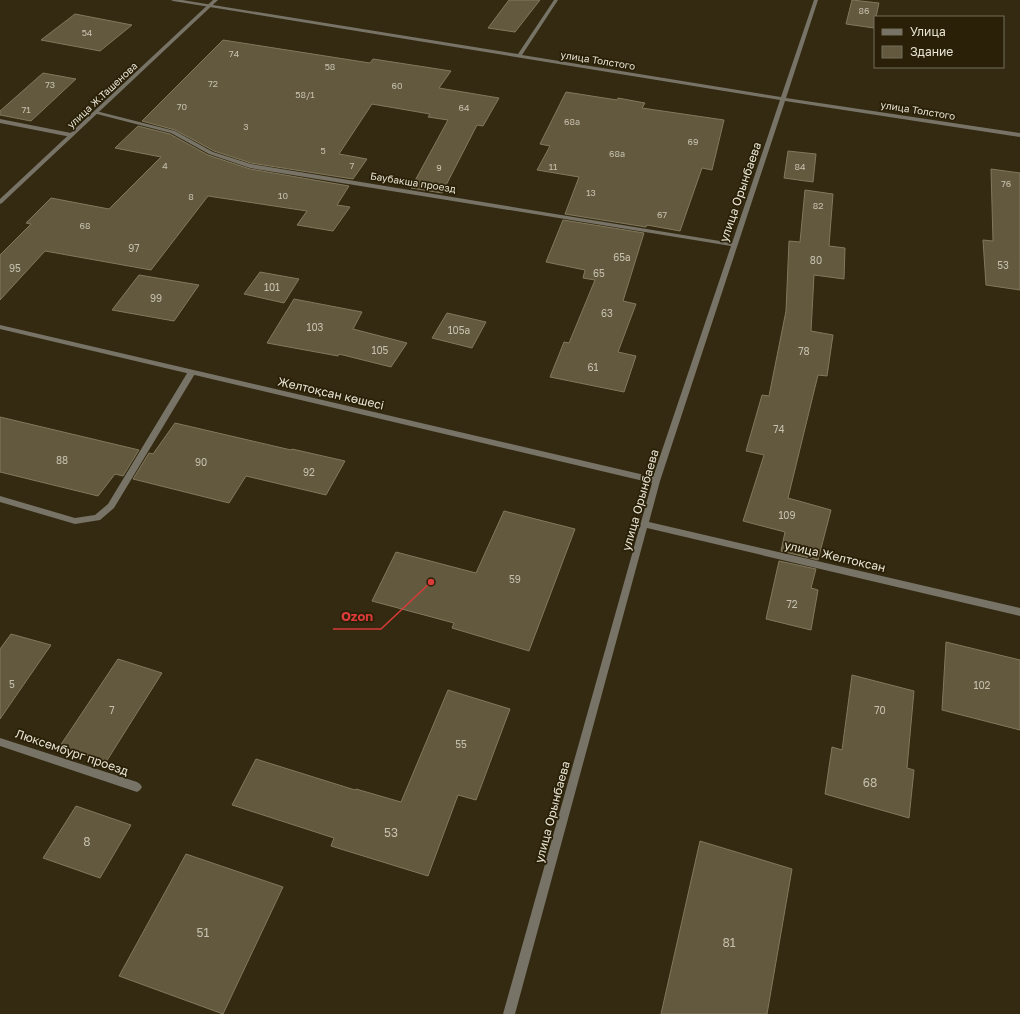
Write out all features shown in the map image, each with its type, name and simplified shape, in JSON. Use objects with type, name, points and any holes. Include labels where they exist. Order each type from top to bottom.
[{"type":"street","name":"улица Толстого","points":[[173,0],[784,99],[1020,135]]},
{"type":"street","name":"улица Ж.Ташенова","points":[[0,202],[216,0]]},
{"type":"street","points":[[519,56],[556,0]]},
{"type":"street","name":"улица Орынбаева","points":[[509,1014],[656,481],[816,0]]},
{"type":"street","name":"Баубакша проезд","points":[[96,113],[173,132],[211,153],[250,166],[735,245]]},
{"type":"street","points":[[0,120],[72,135]]},
{"type":"street","name":"Желтоқсан көшесі","points":[[0,327],[656,481]]},
{"type":"street","points":[[0,499],[75,521],[98,518],[111,506],[192,372]]},
{"type":"street","name":"улица Желтоксан","points":[[645,524],[1020,612]]},
{"type":"street","name":"Люксембург проезд","points":[[0,742],[137,787]]},
{"type":"building","points":[[509,0],[540,0],[515,32],[488,28]]},
{"type":"building","points":[[852,0],[879,3],[876,16],[874,16],[874,28],[846,24]]},
{"type":"building","points":[[75,14],[132,25],[100,51],[41,40]]},
{"type":"building","points":[[223,40],[370,63],[373,59],[451,71],[439,88],[499,98],[483,126],[477,125],[442,193],[411,188],[448,120],[428,117],[430,114],[372,104],[339,154],[367,159],[353,179],[251,163],[214,151],[175,130],[142,121]]},
{"type":"building","points":[[43,73],[76,79],[31,121],[0,115],[0,111]]},
{"type":"building","points":[[566,92],[617,100],[618,98],[645,103],[642,108],[724,120],[712,170],[702,168],[680,231],[565,214],[579,177],[537,170],[550,146],[540,144]]},
{"type":"building","points":[[138,126],[170,134],[208,155],[250,169],[349,186],[337,205],[350,207],[333,231],[297,225],[307,211],[208,196],[151,270],[45,251],[0,300],[0,255],[31,224],[26,223],[51,198],[109,209],[161,157],[115,148]]},
{"type":"building","points":[[788,151],[816,154],[813,182],[784,178]]},
{"type":"building","points":[[991,169],[1020,173],[1020,290],[986,285],[983,240],[993,241]]},
{"type":"building","points":[[805,190],[833,194],[829,246],[845,248],[844,279],[814,275],[811,331],[833,335],[827,376],[818,375],[788,498],[831,510],[818,560],[781,551],[785,532],[743,521],[764,455],[746,451],[762,395],[769,396],[786,311],[789,241],[800,242]]},
{"type":"building","points":[[563,220],[644,233],[623,301],[636,304],[618,352],[636,356],[624,392],[550,377],[564,342],[569,343],[595,280],[583,278],[585,270],[546,262]]},
{"type":"building","points":[[260,272],[299,279],[284,303],[244,294]]},
{"type":"building","points":[[139,275],[199,285],[174,321],[112,310]]},
{"type":"building","points":[[294,299],[362,312],[353,329],[407,343],[391,367],[339,354],[338,356],[267,343]]},
{"type":"building","points":[[447,313],[486,322],[472,348],[432,338]]},
{"type":"building","points":[[0,417],[139,450],[123,476],[115,474],[98,496],[0,472]]},
{"type":"building","points":[[175,423],[345,461],[326,495],[246,476],[229,503],[133,479],[149,453],[153,454]]},
{"type":"building","points":[[504,511],[575,529],[529,651],[452,628],[454,623],[372,601],[396,552],[476,573]]},
{"type":"building","points":[[779,561],[816,569],[811,588],[818,590],[811,630],[766,619]]},
{"type":"building","points":[[11,634],[51,645],[0,719],[0,649]]},
{"type":"building","points":[[946,642],[1020,660],[1020,730],[942,710]]},
{"type":"building","points":[[118,659],[162,673],[106,762],[60,746]]},
{"type":"building","points":[[852,675],[914,691],[907,768],[914,770],[909,818],[825,794],[832,747],[842,750]]},
{"type":"building","points":[[448,690],[510,709],[476,800],[458,795],[428,876],[331,846],[334,838],[232,805],[256,759],[355,790],[356,789],[401,802]]},
{"type":"building","points":[[76,806],[131,825],[100,878],[43,858]]},
{"type":"building","points":[[700,841],[792,869],[767,1014],[661,1014]]},
{"type":"building","points":[[186,854],[283,887],[223,1014],[119,976]]},
{"type":"place","name":"Ozon","points":[[431,582]]}]
